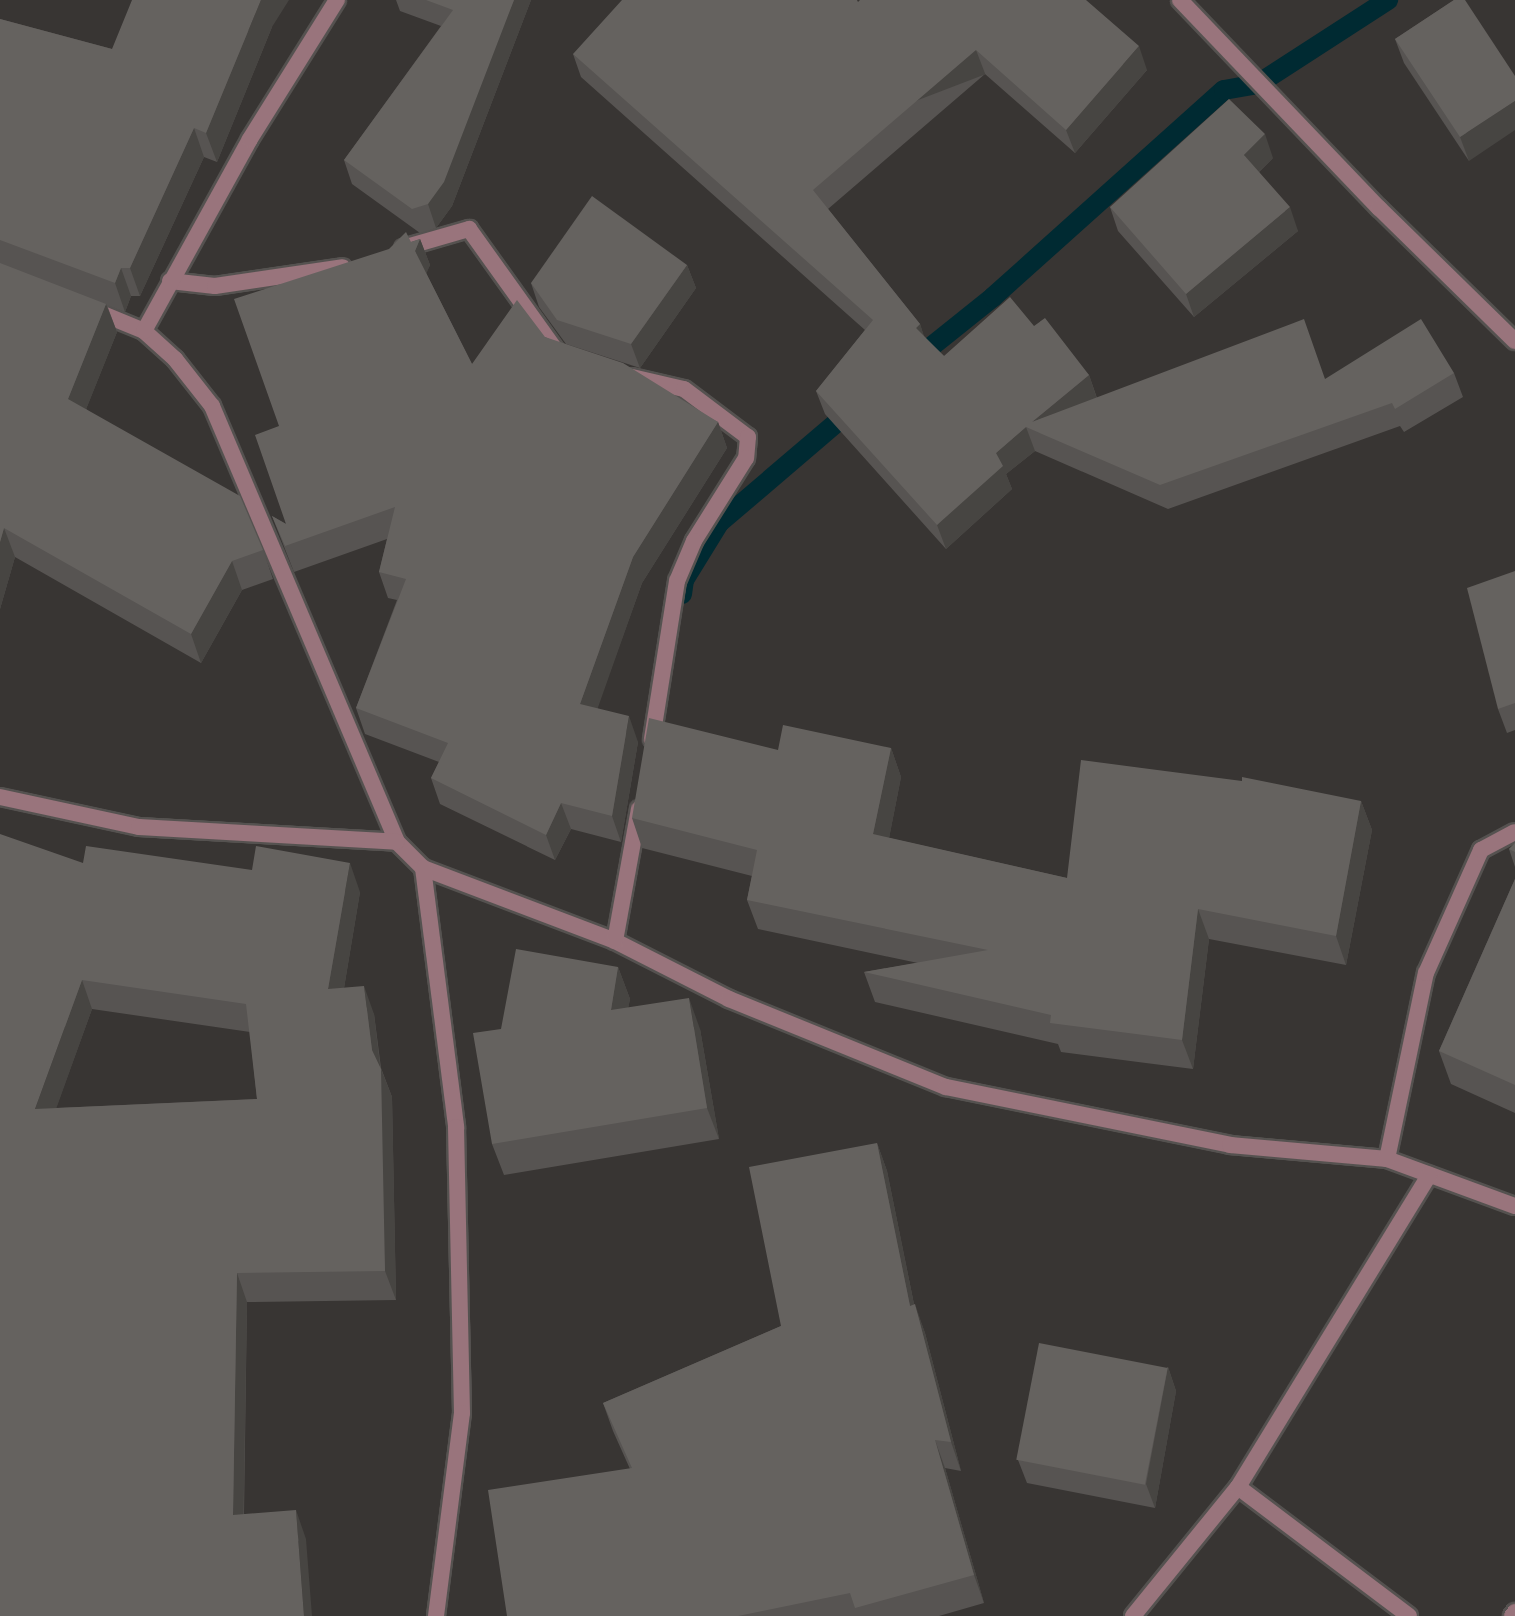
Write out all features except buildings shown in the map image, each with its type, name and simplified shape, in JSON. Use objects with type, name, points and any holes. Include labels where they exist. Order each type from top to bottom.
[{"type":"street","points":[[144,331],[170,281],[337,0]]},
{"type":"street","points":[[1180,0],[1247,65],[1379,208],[1515,341]]},
{"type":"street","points":[[390,252],[469,229],[517,291],[525,313],[559,353],[571,358]]},
{"type":"street","points":[[170,281],[215,286],[365,261]]},
{"type":"street","points":[[71,300],[144,331],[175,359],[212,406],[397,842],[423,868],[615,941],[729,999],[946,1087],[1230,1145],[1387,1159],[1515,1206]]},
{"type":"street","points":[[607,372],[684,389],[748,437],[746,458],[694,541],[677,581],[648,757]]},
{"type":"street","points":[[615,941],[643,788]]},
{"type":"street","points":[[0,797],[139,827],[397,842]]},
{"type":"street","points":[[1387,1159],[1426,973],[1481,850],[1515,832]]},
{"type":"street","points":[[423,868],[456,1127],[462,1413],[436,1616]]},
{"type":"street","points":[[1133,1616],[1238,1487],[1429,1175]]},
{"type":"street","points":[[1238,1487],[1409,1616]]},
{"type":"waterway","points":[[912,362],[993,297],[1224,90],[1258,84],[1388,0]]},
{"type":"waterway","points":[[682,594],[684,580],[719,523],[855,407]]}]
